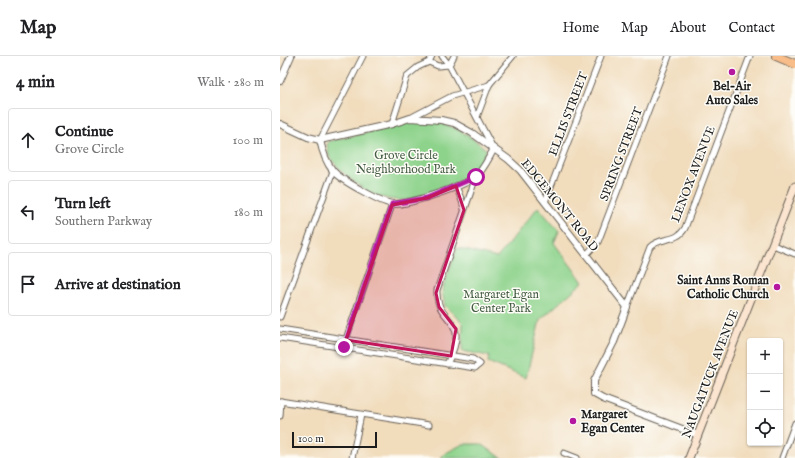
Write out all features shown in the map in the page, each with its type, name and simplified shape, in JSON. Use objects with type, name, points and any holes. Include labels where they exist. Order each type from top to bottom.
[{"type":"main road","points":[[776,56],[795,64]]},
{"type":"main road","name":"NAUGATUCK AVENUE","points":[[689,458],[795,186]]},
{"type":"street","points":[[280,80],[291,56]]},
{"type":"street","points":[[362,56],[320,140],[322,151],[333,171],[361,190],[392,204],[427,198],[476,177]]},
{"type":"street","points":[[392,124],[407,76],[418,67],[429,62],[432,56]]},
{"type":"street","points":[[442,56],[449,65],[494,149],[476,177],[437,290],[439,307],[456,329],[456,338],[447,364]]},
{"type":"street","points":[[449,65],[454,56]]},
{"type":"street","points":[[477,117],[489,86],[513,56]]},
{"type":"street","name":"ELLIS STREET","points":[[545,202],[601,56]]},
{"type":"street","name":"SPRING STREET","points":[[586,255],[598,242],[669,56]]},
{"type":"street","name":"LENOX AVENUE","points":[[698,435],[603,399],[596,396],[593,391],[596,374],[614,342],[650,247],[656,242],[676,238],[685,228],[750,56]]},
{"type":"street","points":[[429,62],[438,66],[449,65]]},
{"type":"street","points":[[410,118],[452,96],[489,86]]},
{"type":"street","name":"EDGEMONT ROAD","points":[[320,140],[392,124],[410,118],[425,117],[454,123],[494,149],[515,166],[545,202],[626,307]]},
{"type":"street","points":[[280,124],[308,137],[320,140]]},
{"type":"street","points":[[280,317],[333,171]]},
{"type":"street","points":[[456,186],[464,210]]},
{"type":"street","points":[[344,347],[392,204]]},
{"type":"street","points":[[773,245],[795,254]]},
{"type":"street","points":[[280,330],[473,359],[480,364],[475,368],[280,338]]},
{"type":"street","points":[[280,416],[281,401],[429,425]]},
{"type":"street","points":[[352,458],[361,415]]},
{"type":"street","points":[[782,458],[795,423]]},
{"type":"street","points":[[564,453],[577,458]]},
{"type":"highlighted area","points":[[456,186],[464,210],[436,293],[439,307],[456,329],[451,356],[346,340],[392,205],[427,198]]},
{"type":"green space","name":"Grove Circle Neighborhood Park","points":[[426,121],[444,124],[459,130],[487,150],[473,171],[458,182],[437,192],[405,200],[387,199],[377,196],[358,185],[335,164],[329,156],[327,144],[330,141],[412,122]]},
{"type":"green space","name":"Margaret Egan Center Park","points":[[538,207],[559,231],[554,243],[583,282],[540,320],[526,378],[488,362],[489,356],[462,351],[463,323],[445,306],[442,291],[457,248],[497,258]]},
{"type":"green space","points":[[463,444],[481,444],[502,458],[441,458],[444,454]]},
{"type":"place","name":"Bel-Air Auto Sales","points":[[732,72]]},
{"type":"place","name":"Saint Anns Roman Catholic Church","points":[[777,287]]},
{"type":"place","name":"Margaret Egan Center","points":[[573,421]]},
{"type":"route","points":[[344,347],[392,204],[401,204],[427,198],[476,177]]}]
